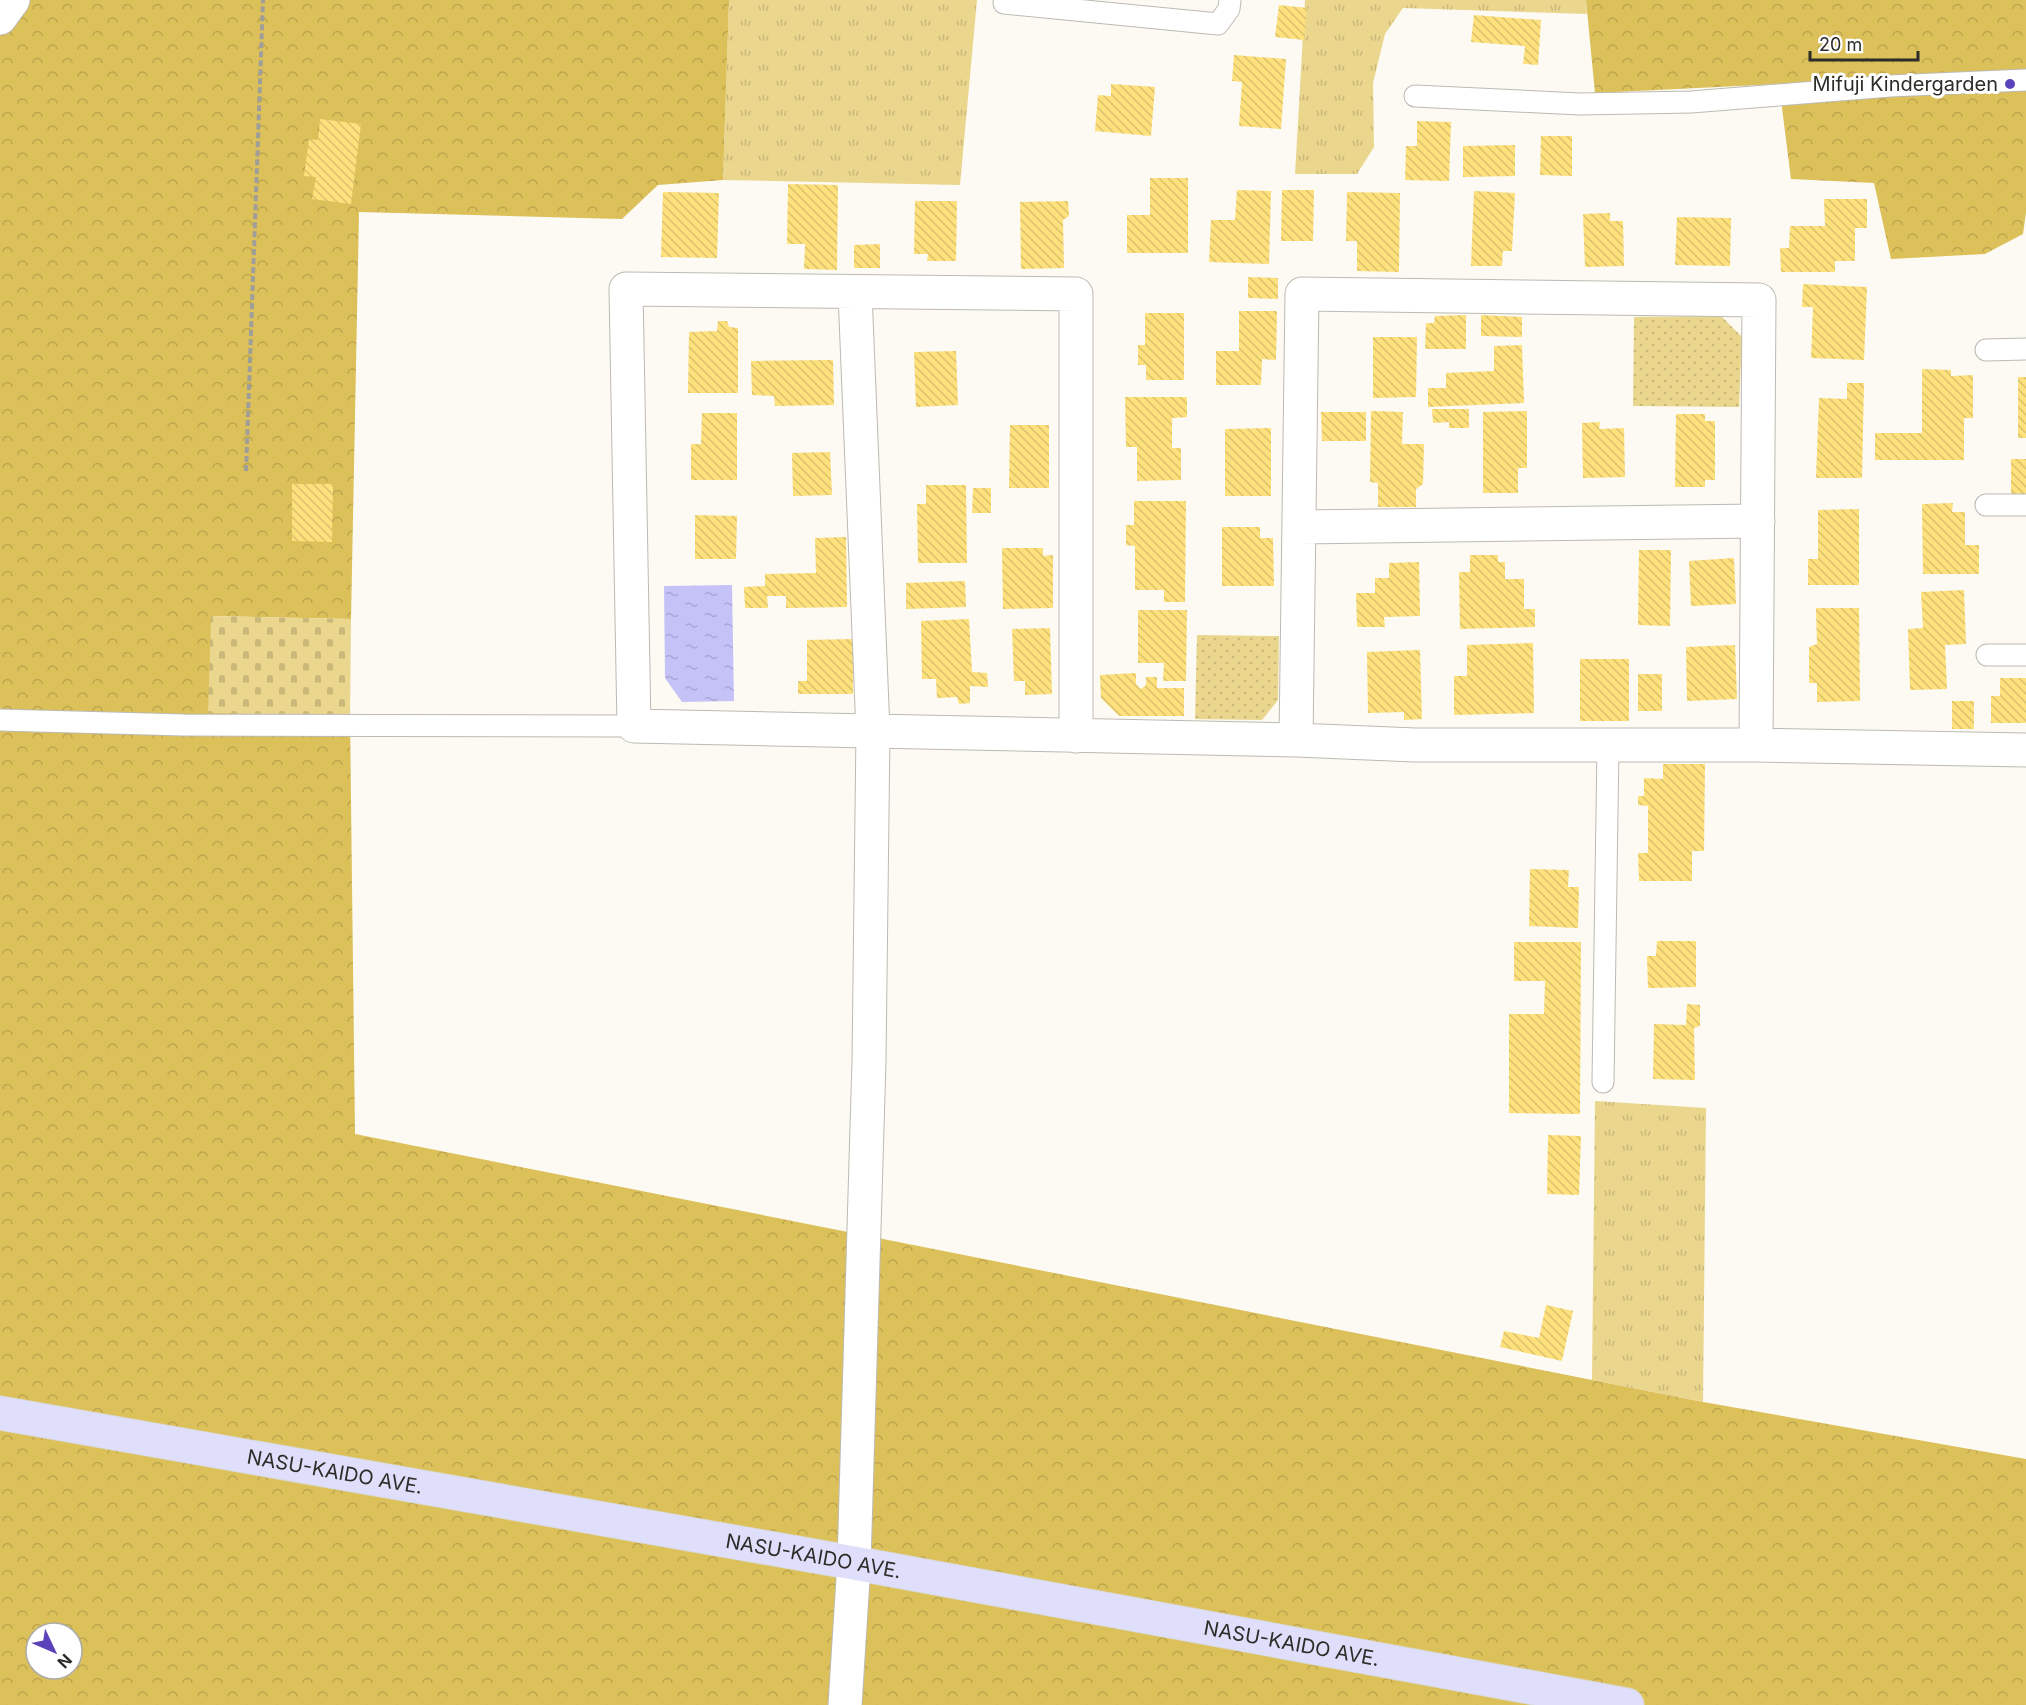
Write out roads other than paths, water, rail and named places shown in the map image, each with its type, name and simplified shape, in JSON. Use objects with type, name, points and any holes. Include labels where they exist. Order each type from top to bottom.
[{"type":"main road","name":"NASU-KAIDO AVE.","points":[[0,1413],[854,1563],[1627,1705]]},
{"type":"street","points":[[0,18],[13,0]]},
{"type":"street","points":[[1076,735],[1076,294],[855,293],[626,288],[634,726],[1296,740],[1415,745],[1756,745],[2026,750]]},
{"type":"street","points":[[845,1705],[854,1563],[869,1061],[873,731],[855,293]]},
{"type":"street","points":[[1296,740],[1302,294],[1759,300],[1756,745]]},
{"type":"street","points":[[1300,527],[1758,521]]},
{"type":"lane","points":[[1004,3],[1218,24],[1229,9],[1230,0]]},
{"type":"lane","points":[[1415,96],[1580,104],[1691,102],[1890,86],[2026,80]]},
{"type":"lane","points":[[1986,350],[2026,349]]},
{"type":"lane","points":[[1986,505],[2026,505]]},
{"type":"lane","points":[[1987,655],[2026,655]]},
{"type":"lane","points":[[0,720],[196,725],[634,726]]},
{"type":"lane","points":[[1603,1082],[1608,745]]},
{"type":"water","points":[[732,585],[734,701],[682,702],[665,678],[664,586]]},
{"type":"place","name":"Mifuji Kindergarden","points":[[2010,84]]}]
